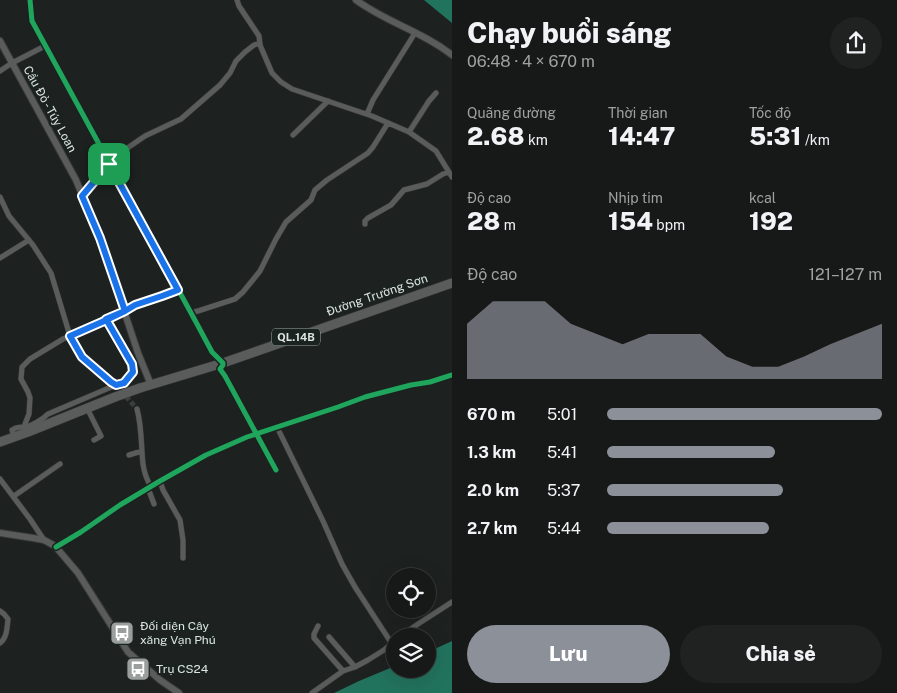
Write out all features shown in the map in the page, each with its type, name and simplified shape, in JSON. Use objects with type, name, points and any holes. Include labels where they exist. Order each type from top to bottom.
[{"type":"highway","name":"Đường Trường Sơn","points":[[0,442],[140,388],[223,363],[452,283]]},
{"type":"street","points":[[30,0],[32,21],[45,46],[190,313],[212,352],[223,363],[220,369],[276,470]]},
{"type":"street","points":[[237,0],[239,6],[260,36],[260,43],[272,73],[281,82],[292,89],[367,114],[409,132],[436,151],[451,174]]},
{"type":"street","points":[[356,0],[370,10],[416,33],[452,55]]},
{"type":"street","points":[[367,114],[373,100],[416,33]]},
{"type":"street","name":"Cầu Đỏ - Túy Loan","points":[[0,41],[76,180],[100,238],[138,353],[151,385]]},
{"type":"street","points":[[82,196],[108,163],[145,136],[180,119],[220,85],[230,73],[236,61],[245,52],[260,43]]},
{"type":"street","points":[[0,71],[45,46]]},
{"type":"street","points":[[409,132],[436,93]]},
{"type":"street","points":[[293,135],[328,101]]},
{"type":"street","points":[[190,313],[235,299],[243,292],[260,271],[286,222],[311,200],[316,190],[327,180],[368,153],[388,123]]},
{"type":"street","points":[[365,224],[368,218],[391,205],[404,190],[428,184],[443,174],[451,174]]},
{"type":"street","points":[[0,197],[9,216],[29,240],[51,273],[70,336],[82,357],[116,385]]},
{"type":"street","points":[[0,258],[29,240]]},
{"type":"street","points":[[26,427],[24,424],[29,414],[30,398],[21,379],[22,367],[63,339],[135,305],[178,290]]},
{"type":"street","points":[[14,437],[12,430],[19,426],[26,427],[48,414],[124,383],[133,372],[132,364],[106,319]]},
{"type":"street","points":[[56,546],[160,481],[206,455],[247,437],[338,407],[365,396],[430,382],[452,375]]},
{"type":"street","points":[[87,408],[101,436],[94,440]]},
{"type":"street","points":[[137,408],[141,422],[145,470],[154,504]]},
{"type":"street","points":[[277,428],[342,564],[355,587],[386,632]]},
{"type":"street","points":[[129,455],[142,450]]},
{"type":"street","points":[[14,496],[60,464]]},
{"type":"street","points":[[0,479],[44,540]]},
{"type":"street","points":[[160,481],[180,520],[183,558]]},
{"type":"street","points":[[0,534],[44,540],[56,546],[78,573],[128,652],[160,680],[179,693]]},
{"type":"street","points":[[413,628],[452,602]]},
{"type":"street","points":[[0,611],[8,620],[5,637],[0,643]]},
{"type":"street","points":[[318,626],[314,638],[342,671]]},
{"type":"street","points":[[330,637],[355,667]]},
{"type":"street","points":[[312,693],[342,671],[355,667],[386,648]]},
{"type":"shaded area","points":[[424,0],[452,0],[452,23]]},
{"type":"shaded area","points":[[452,641],[452,693],[334,693],[386,670],[386,678],[436,678],[436,648]]},
{"type":"tunnel","points":[[116,385],[137,409]]},
{"type":"cycle path","points":[[30,0],[32,21],[212,352],[223,363],[220,369],[276,470]]},
{"type":"cycle path","points":[[56,547],[160,481],[206,455],[247,437],[365,397],[452,375]]},
{"type":"place","name":"Đối diện Cây xăng Vạn Phú","points":[[122,633]]},
{"type":"place","name":"Trụ CS24","points":[[138,669]]},
{"type":"route","points":[[109,164],[82,196],[100,238],[125,311],[106,319],[70,336],[82,357],[116,385],[124,383],[130,377],[133,372],[132,364],[106,319],[125,311],[135,305],[178,290],[109,164]]}]
